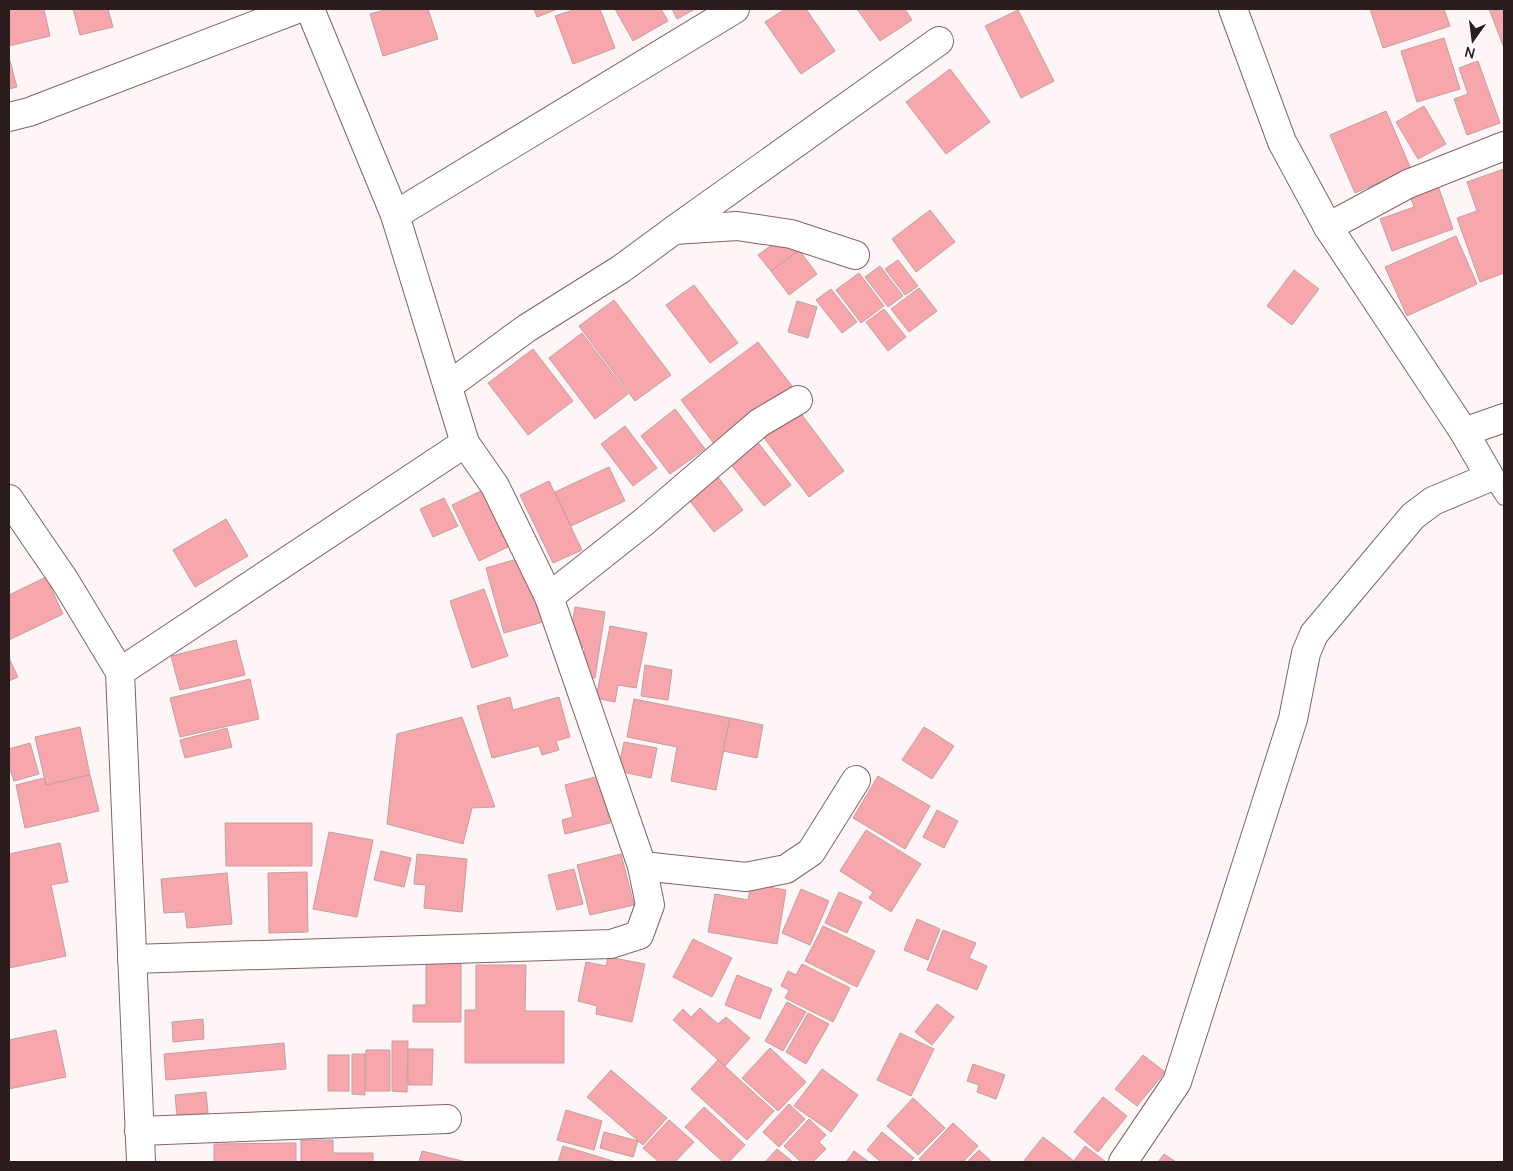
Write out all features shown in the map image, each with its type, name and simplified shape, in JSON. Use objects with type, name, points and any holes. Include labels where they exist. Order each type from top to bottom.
[{"type":"street","points":[[9,117],[29,112],[297,9]]},
{"type":"street","points":[[132,959],[611,944],[639,935],[650,905],[642,866],[549,597],[496,486],[465,442],[395,215],[310,9]]},
{"type":"street","points":[[395,215],[735,9]]},
{"type":"street","points":[[1123,1162],[1177,1082],[1293,719],[1301,671],[1314,634],[1413,516],[1433,500],[1497,487],[1464,432],[1328,227],[1282,142],[1233,9]]},
{"type":"street","points":[[448,386],[527,328],[621,269],[939,40]]},
{"type":"street","points":[[1328,227],[1408,184],[1504,146]]},
{"type":"street","points":[[674,230],[737,226],[791,234],[855,255]]},
{"type":"street","points":[[549,597],[644,521],[758,423],[798,400]]},
{"type":"street","points":[[1464,432],[1504,418]]},
{"type":"street","points":[[120,672],[465,442]]},
{"type":"street","points":[[9,498],[65,580],[120,672],[141,1162]]},
{"type":"street","points":[[642,866],[746,878],[786,870],[811,852],[856,780]]},
{"type":"street","points":[[139,1131],[447,1119]]},
{"type":"building","points":[[9,9],[44,9],[50,36],[9,46]]},
{"type":"building","points":[[73,9],[108,9],[113,27],[80,35]]},
{"type":"building","points":[[388,9],[428,9],[438,39],[383,56],[370,14]]},
{"type":"building","points":[[534,9],[558,9],[537,17]]},
{"type":"building","points":[[576,9],[600,9],[615,48],[573,64],[555,16]]},
{"type":"building","points":[[615,9],[661,9],[668,21],[633,41]]},
{"type":"building","points":[[672,9],[695,9],[677,19]]},
{"type":"building","points":[[785,9],[806,9],[835,51],[801,74],[765,22]]},
{"type":"building","points":[[857,9],[905,9],[912,20],[880,41]]},
{"type":"building","points":[[1370,9],[1444,9],[1450,26],[1383,48]]},
{"type":"building","points":[[1489,9],[1504,9],[1504,48]]},
{"type":"building","points":[[1018,10],[1054,81],[1021,98],[985,26]]},
{"type":"building","points":[[1444,38],[1460,89],[1417,102],[1401,51]]},
{"type":"building","points":[[1478,61],[1500,123],[1467,135],[1454,99],[1468,94],[1459,68]]},
{"type":"building","points":[[9,62],[17,87],[9,89]]},
{"type":"building","points":[[950,69],[990,122],[946,154],[906,102]]},
{"type":"building","points":[[1424,106],[1446,144],[1418,159],[1396,122]]},
{"type":"building","points":[[1386,111],[1411,169],[1355,193],[1330,135]]},
{"type":"building","points":[[1504,169],[1504,273],[1480,282],[1457,218],[1477,211],[1467,182]]},
{"type":"building","points":[[1437,183],[1453,229],[1392,251],[1380,219],[1414,207],[1409,193]]},
{"type":"building","points":[[930,210],[955,242],[916,272],[892,239]]},
{"type":"building","points":[[787,234],[799,250],[771,271],[758,255]]},
{"type":"building","points":[[1456,236],[1477,284],[1407,316],[1385,267]]},
{"type":"building","points":[[799,250],[817,274],[789,295],[771,271]]},
{"type":"building","points":[[898,260],[918,286],[905,295],[885,269]]},
{"type":"building","points":[[880,266],[903,296],[888,307],[865,277]]},
{"type":"building","points":[[1294,270],[1319,289],[1292,325],[1267,306]]},
{"type":"building","points":[[859,273],[884,306],[861,323],[836,290]]},
{"type":"building","points":[[694,285],[738,343],[710,363],[666,305]]},
{"type":"building","points":[[919,288],[937,311],[909,332],[891,309]]},
{"type":"building","points":[[831,289],[857,322],[842,333],[816,300]]},
{"type":"building","points":[[614,300],[671,375],[635,401],[579,326]]},
{"type":"building","points":[[797,301],[817,307],[808,338],[788,332]]},
{"type":"building","points":[[884,309],[906,337],[888,351],[866,322]]},
{"type":"building","points":[[582,333],[628,394],[595,419],[549,358]]},
{"type":"building","points":[[758,342],[792,386],[715,445],[681,400]]},
{"type":"building","points":[[533,349],[573,401],[528,435],[488,383]]},
{"type":"building","points":[[675,409],[705,449],[670,474],[641,436]]},
{"type":"building","points":[[799,411],[844,471],[809,497],[764,438]]},
{"type":"building","points":[[625,426],[657,468],[633,486],[601,444]]},
{"type":"building","points":[[756,440],[791,485],[764,506],[728,461]]},
{"type":"building","points":[[609,467],[625,501],[571,526],[555,492]]},
{"type":"building","points":[[715,473],[743,510],[714,532],[686,496]]},
{"type":"building","points":[[549,481],[582,550],[553,563],[520,495]]},
{"type":"building","points":[[489,487],[516,543],[479,561],[452,505]]},
{"type":"building","points":[[444,498],[458,526],[433,537],[420,509]]},
{"type":"building","points":[[226,519],[248,556],[195,587],[173,550]]},
{"type":"building","points":[[524,557],[543,622],[504,633],[486,568]]},
{"type":"building","points":[[46,577],[63,614],[9,640],[9,595]]},
{"type":"building","points":[[484,589],[508,656],[472,668],[450,601]]},
{"type":"building","points":[[575,607],[605,612],[595,678],[580,675],[585,648],[569,645]]},
{"type":"building","points":[[610,626],[647,633],[636,688],[618,685],[615,702],[596,698]]},
{"type":"building","points":[[236,640],[245,675],[180,690],[171,656]]},
{"type":"building","points":[[9,658],[18,677],[9,681]]},
{"type":"building","points":[[645,665],[672,670],[668,700],[641,696]]},
{"type":"building","points":[[250,679],[259,719],[180,737],[170,698]]},
{"type":"building","points":[[510,697],[513,710],[559,697],[570,737],[556,741],[559,750],[542,755],[539,746],[492,758],[477,706]]},
{"type":"building","points":[[634,699],[730,718],[716,790],[671,781],[677,747],[627,737]]},
{"type":"building","points":[[462,717],[495,807],[472,808],[463,844],[387,824],[397,734]]},
{"type":"building","points":[[730,718],[763,725],[757,758],[723,751]]},
{"type":"building","points":[[80,727],[90,775],[46,785],[35,737]]},
{"type":"building","points":[[924,727],[954,746],[932,779],[902,760]]},
{"type":"building","points":[[227,728],[232,747],[185,758],[180,740]]},
{"type":"building","points":[[624,742],[657,748],[651,778],[618,771]]},
{"type":"building","points":[[30,743],[39,774],[14,781],[9,766],[9,749]]},
{"type":"building","points":[[90,775],[99,811],[25,828],[16,785],[44,778],[46,785]]},
{"type":"building","points":[[599,776],[610,823],[565,834],[562,820],[573,817],[565,785]]},
{"type":"building","points":[[878,776],[930,806],[905,849],[853,818]]},
{"type":"building","points":[[937,810],[958,821],[944,848],[923,837]]},
{"type":"building","points":[[225,823],[312,823],[312,866],[226,866]]},
{"type":"building","points":[[866,830],[921,864],[891,912],[869,898],[873,892],[840,871]]},
{"type":"building","points":[[329,832],[373,840],[357,917],[313,909]]},
{"type":"building","points":[[60,843],[68,882],[51,885],[66,956],[9,968],[9,854]]},
{"type":"building","points":[[381,851],[411,858],[404,887],[374,880]]},
{"type":"building","points":[[417,854],[467,859],[462,912],[424,908],[426,885],[414,884]]},
{"type":"building","points":[[621,854],[634,905],[590,915],[577,865]]},
{"type":"building","points":[[574,869],[583,904],[557,910],[548,875]]},
{"type":"building","points":[[307,872],[308,932],[269,933],[268,873]]},
{"type":"building","points":[[227,873],[232,924],[187,928],[185,912],[164,913],[161,879]]},
{"type":"building","points":[[751,884],[786,890],[777,944],[708,932],[715,894],[748,900]]},
{"type":"building","points":[[801,889],[829,901],[810,945],[782,933]]},
{"type":"building","points":[[839,892],[862,902],[847,933],[825,923]]},
{"type":"building","points":[[917,919],[940,929],[928,960],[904,950]]},
{"type":"building","points":[[823,926],[875,951],[857,987],[805,961]]},
{"type":"building","points":[[943,930],[976,943],[969,958],[987,966],[977,990],[927,970]]},
{"type":"building","points":[[693,939],[732,958],[712,997],[673,977]]},
{"type":"building","points":[[608,957],[645,964],[632,1022],[596,1014],[597,1006],[578,1001],[586,962],[606,966]]},
{"type":"building","points":[[426,960],[461,961],[461,1022],[413,1022],[413,1005],[426,1005]]},
{"type":"building","points":[[802,964],[850,988],[833,1022],[785,998],[789,990],[781,986],[788,971],[796,975]]},
{"type":"building","points":[[476,965],[526,965],[525,1011],[564,1011],[564,1063],[465,1063],[465,1010],[476,1010]]},
{"type":"building","points":[[737,975],[772,989],[760,1019],[725,1005]]},
{"type":"building","points":[[787,1002],[806,1012],[783,1051],[765,1041]]},
{"type":"building","points":[[937,1004],[954,1017],[932,1045],[915,1032]]},
{"type":"building","points":[[700,1008],[718,1024],[726,1017],[750,1038],[725,1066],[673,1020],[683,1009],[691,1017]]},
{"type":"building","points":[[808,1013],[829,1024],[806,1064],[786,1052]]},
{"type":"building","points":[[203,1019],[204,1039],[173,1042],[172,1022]]},
{"type":"building","points":[[56,1030],[66,1077],[9,1089],[9,1040]]},
{"type":"building","points":[[900,1033],[934,1049],[911,1096],[877,1080]]},
{"type":"building","points":[[392,1041],[408,1041],[407,1092],[392,1091]]},
{"type":"building","points":[[284,1043],[286,1069],[166,1080],[164,1054]]},
{"type":"building","points":[[770,1048],[806,1082],[778,1111],[742,1078]]},
{"type":"building","points":[[408,1049],[433,1049],[432,1085],[408,1085]]},
{"type":"building","points":[[366,1050],[390,1050],[390,1091],[365,1091]]},
{"type":"building","points":[[352,1054],[365,1054],[365,1095],[352,1094]]},
{"type":"building","points":[[328,1055],[349,1055],[349,1091],[328,1091]]},
{"type":"building","points":[[1143,1055],[1165,1072],[1137,1106],[1115,1089]]},
{"type":"building","points":[[718,1060],[774,1111],[747,1140],[691,1089]]},
{"type":"building","points":[[973,1064],[1005,1075],[996,1099],[977,1092],[979,1085],[967,1081]]},
{"type":"building","points":[[822,1069],[858,1095],[831,1132],[794,1106]]},
{"type":"building","points":[[611,1070],[667,1118],[643,1145],[587,1097]]},
{"type":"building","points":[[206,1092],[208,1113],[177,1116],[175,1095]]},
{"type":"building","points":[[1103,1097],[1127,1116],[1098,1152],[1074,1132]]},
{"type":"building","points":[[913,1098],[945,1128],[918,1155],[887,1126]]},
{"type":"building","points":[[789,1104],[805,1119],[779,1147],[763,1132]]},
{"type":"building","points":[[704,1107],[745,1145],[729,1162],[723,1162],[685,1127]]},
{"type":"building","points":[[566,1110],[602,1121],[594,1150],[557,1140]]},
{"type":"building","points":[[809,1119],[826,1135],[819,1142],[826,1149],[813,1162],[801,1162],[784,1146]]},
{"type":"building","points":[[669,1120],[694,1142],[675,1162],[659,1162],[643,1148]]},
{"type":"building","points":[[953,1123],[978,1146],[963,1162],[923,1162],[919,1159]]},
{"type":"building","points":[[604,1132],[638,1141],[633,1157],[600,1148]]},
{"type":"building","points":[[882,1132],[914,1158],[910,1162],[881,1162],[867,1150]]},
{"type":"building","points":[[1043,1137],[1074,1161],[1023,1162]]},
{"type":"building","points":[[301,1140],[333,1140],[333,1153],[373,1153],[373,1162],[301,1162]]},
{"type":"building","points":[[296,1143],[296,1162],[214,1162],[214,1144]]},
{"type":"building","points":[[563,1146],[616,1162],[558,1162]]},
{"type":"building","points":[[1085,1146],[1106,1162],[1073,1162]]},
{"type":"building","points":[[777,1149],[793,1162],[765,1162]]},
{"type":"building","points":[[979,1150],[992,1162],[967,1162]]},
{"type":"building","points":[[422,1151],[466,1162],[419,1162]]},
{"type":"building","points":[[854,1151],[869,1162],[846,1162]]},
{"type":"building","points":[[1164,1154],[1176,1162],[1158,1162]]}]
